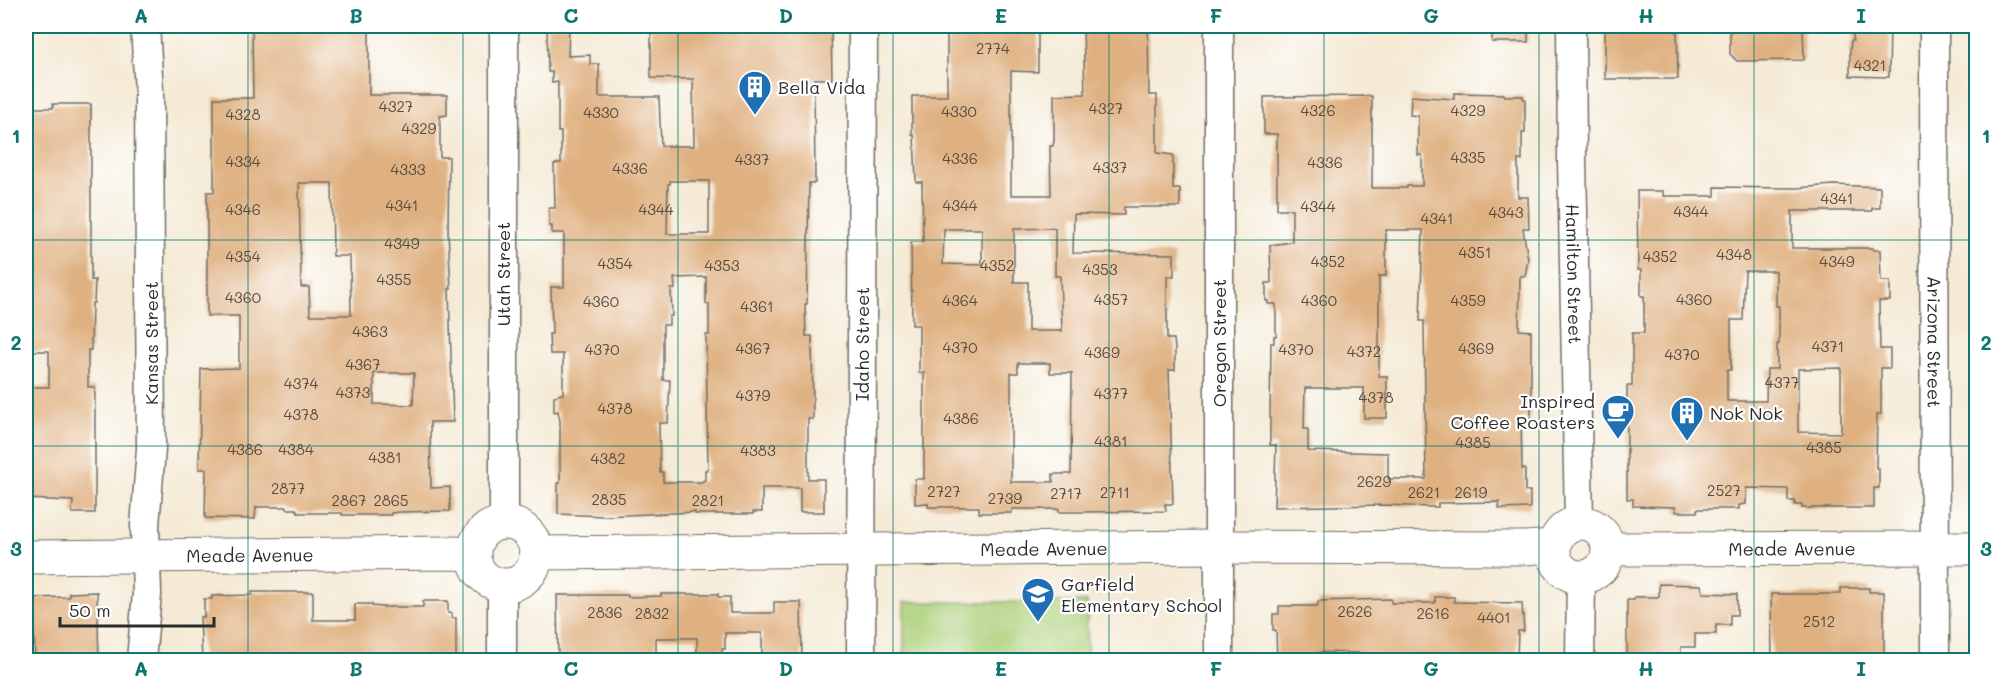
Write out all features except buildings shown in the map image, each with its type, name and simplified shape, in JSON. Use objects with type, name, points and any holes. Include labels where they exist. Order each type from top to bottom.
[{"type":"main road","points":[[1579,522],[1592,525],[1599,530],[1605,536],[1609,549],[1601,569],[1594,574],[1581,577],[1567,574],[1560,568],[1555,560],[1553,546],[1559,533],[1566,527],[1579,522]]},
{"type":"main road","points":[[504,523],[519,527],[526,532],[536,553],[535,562],[526,577],[519,582],[502,585],[485,578],[479,571],[474,554],[475,546],[482,533],[489,527],[504,523]]},
{"type":"main road","name":"Meade Avenue","points":[[536,553],[1218,547],[1525,548],[1553,546]]},
{"type":"main road","name":"Meade Avenue","points":[[1609,549],[1977,548]]},
{"type":"main road","name":"Meade Avenue","points":[[26,557],[451,552],[474,554]]},
{"type":"street","name":"Kansas Street","points":[[141,660],[147,594],[144,526],[152,449],[149,92],[145,26]]},
{"type":"street","name":"Utah Street","points":[[504,26],[502,496],[504,523]]},
{"type":"street","name":"Idaho Street","points":[[861,660],[863,26]]},
{"type":"street","name":"Oregon Street","points":[[1219,26],[1219,660]]},
{"type":"street","name":"Hamilton Street","points":[[1571,26],[1579,522]]},
{"type":"street","name":"Arizona Street","points":[[1934,26],[1935,660]]},
{"type":"street","points":[[1580,660],[1581,577]]},
{"type":"street","points":[[502,585],[502,660]]},
{"type":"green space","points":[[904,602],[1087,602],[1087,660],[904,660]]},
{"type":"place","name":"Bella Vida","points":[[755,116]]},
{"type":"place","name":"Inspired Coffee Roasters","points":[[1618,440]]},
{"type":"place","name":"Nok Nok","points":[[1687,442]]},
{"type":"place","name":"Garfield Elementary School","points":[[1038,623]]}]
